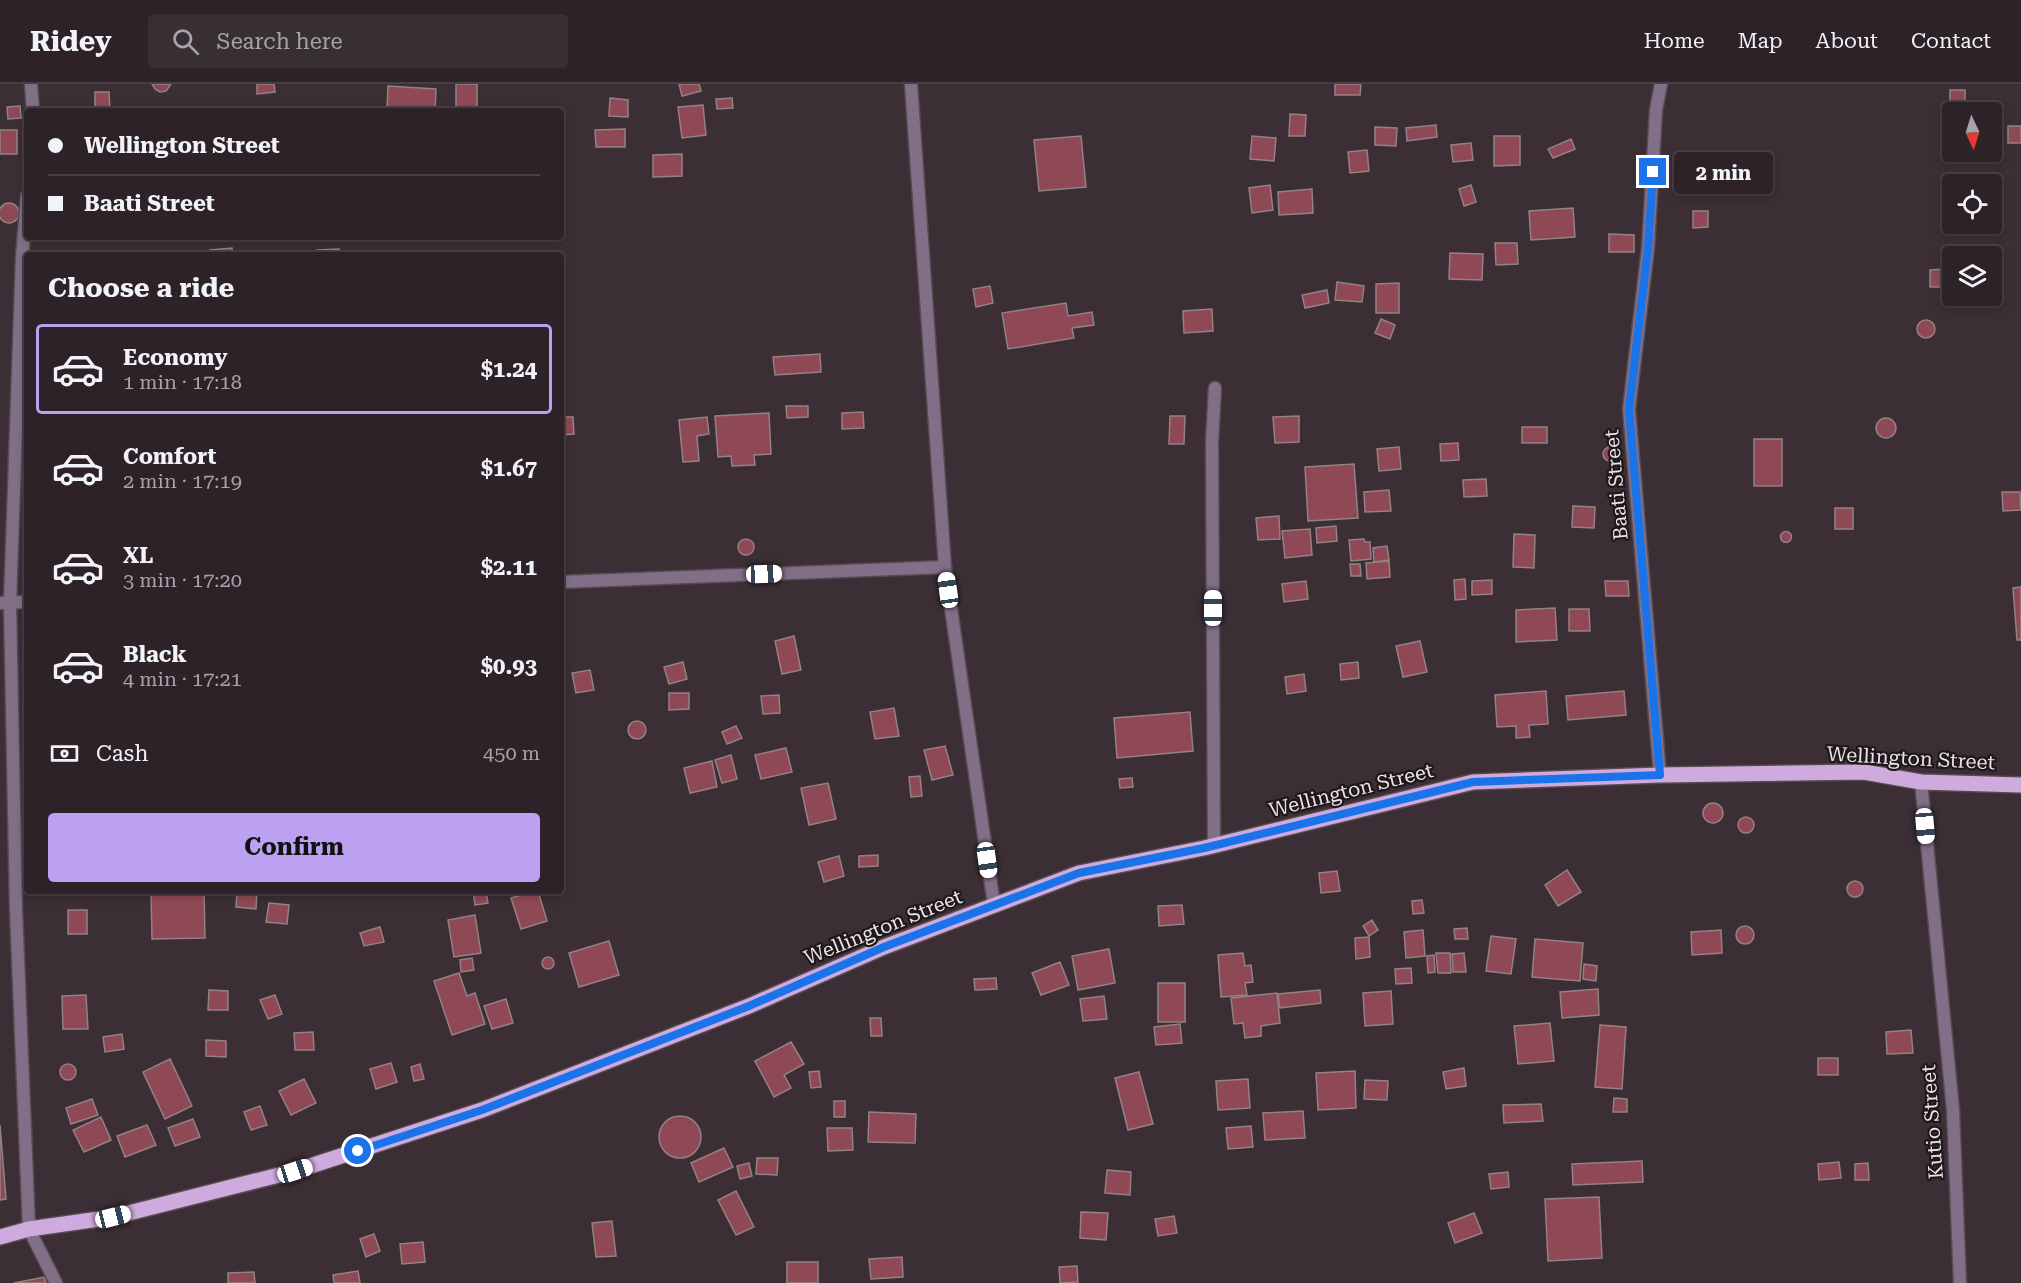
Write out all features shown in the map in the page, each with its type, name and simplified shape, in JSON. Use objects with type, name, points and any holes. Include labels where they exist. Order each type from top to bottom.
[{"type":"main road","name":"Wellington Street","points":[[0,1237],[29,1229],[113,1217],[295,1171],[482,1110],[749,1006],[884,947],[1079,873],[1214,845],[1473,782],[1660,775],[1864,772],[1921,782],[2021,784]]},
{"type":"street","points":[[31,84],[33,108]]},
{"type":"street","points":[[911,84],[945,567],[994,905]]},
{"type":"street","name":"Baati Street","points":[[1660,775],[1629,409],[1648,248],[1656,110],[1661,84]]},
{"type":"street","points":[[24,233],[5,603],[29,1229],[56,1283]]},
{"type":"street","points":[[1214,845],[1212,442],[1215,388]]},
{"type":"street","points":[[564,582],[945,567]]},
{"type":"street","points":[[5,603],[24,602]]},
{"type":"street","name":"Kutio Street","points":[[1921,782],[1953,1110],[1960,1283]]},
{"type":"building","points":[[152,84],[171,84],[166,91],[160,92]]},
{"type":"building","points":[[257,84],[274,84],[275,92],[257,94]]},
{"type":"building","points":[[456,84],[477,84],[477,108],[456,108]]},
{"type":"building","points":[[679,84],[699,84],[701,91],[682,96]]},
{"type":"building","points":[[1335,84],[1361,84],[1360,95],[1335,95]]},
{"type":"building","points":[[388,86],[436,89],[435,108],[387,108]]},
{"type":"building","points":[[1950,90],[1965,90],[1965,102],[1950,102]]},
{"type":"building","points":[[95,92],[109,92],[110,108],[95,108]]},
{"type":"building","points":[[610,98],[628,100],[628,117],[609,116]]},
{"type":"building","points":[[732,98],[733,108],[717,109],[716,99]]},
{"type":"building","points":[[703,105],[706,135],[682,138],[678,107]]},
{"type":"building","points":[[20,106],[21,118],[8,119],[7,107]]},
{"type":"building","points":[[1290,114],[1306,115],[1305,136],[1289,136]]},
{"type":"building","points":[[1436,125],[1437,137],[1407,141],[1406,128]]},
{"type":"building","points":[[2008,126],[2021,126],[2021,143],[2008,143]]},
{"type":"building","points":[[1375,127],[1397,128],[1396,146],[1375,145]]},
{"type":"building","points":[[625,129],[625,147],[596,147],[595,130]]},
{"type":"building","points":[[0,130],[17,130],[17,154],[0,154]]},
{"type":"building","points":[[1081,136],[1086,187],[1039,191],[1034,140]]},
{"type":"building","points":[[1252,136],[1276,138],[1274,161],[1250,159]]},
{"type":"building","points":[[1494,136],[1520,136],[1520,165],[1494,166]]},
{"type":"building","points":[[1571,139],[1575,149],[1553,158],[1548,149]]},
{"type":"building","points":[[1471,143],[1473,160],[1453,162],[1451,145]]},
{"type":"building","points":[[1367,150],[1369,171],[1350,173],[1348,152]]},
{"type":"building","points":[[682,154],[682,176],[653,177],[653,155]]},
{"type":"building","points":[[1270,185],[1273,210],[1252,213],[1249,188]]},
{"type":"building","points":[[1471,185],[1476,202],[1464,206],[1459,189]]},
{"type":"building","points":[[1312,189],[1313,213],[1279,215],[1278,192]]},
{"type":"building","points":[[5,203],[13,203],[19,209],[19,217],[13,223],[5,223],[-1,217],[-1,209]]},
{"type":"building","points":[[1573,208],[1575,237],[1531,240],[1529,211]]},
{"type":"building","points":[[1693,211],[1708,211],[1708,227],[1693,228]]},
{"type":"building","points":[[1609,234],[1634,235],[1634,252],[1609,252]]},
{"type":"building","points":[[1495,243],[1517,243],[1518,264],[1496,265]]},
{"type":"building","points":[[232,248],[232,252],[210,252],[210,250]]},
{"type":"building","points":[[339,249],[340,252],[317,252],[317,250]]},
{"type":"building","points":[[1450,253],[1483,254],[1482,280],[1449,279]]},
{"type":"building","points":[[1942,269],[1942,287],[1930,287],[1930,270]]},
{"type":"building","points":[[1337,282],[1364,286],[1362,302],[1335,300]]},
{"type":"building","points":[[1399,283],[1399,313],[1376,313],[1376,284]]},
{"type":"building","points":[[990,286],[993,303],[976,307],[973,289]]},
{"type":"building","points":[[1327,290],[1329,303],[1305,308],[1302,295]]},
{"type":"building","points":[[1066,303],[1068,316],[1092,312],[1094,325],[1072,328],[1074,338],[1008,349],[1002,313]]},
{"type":"building","points":[[1212,309],[1213,331],[1184,333],[1183,311]]},
{"type":"building","points":[[1381,319],[1395,325],[1390,339],[1375,333]]},
{"type":"building","points":[[1926,320],[1932,323],[1935,329],[1932,335],[1926,338],[1920,335],[1917,329],[1920,323]]},
{"type":"building","points":[[820,354],[821,372],[775,375],[773,357]]},
{"type":"building","points":[[786,406],[808,406],[808,417],[787,418]]},
{"type":"building","points":[[863,412],[864,428],[842,429],[842,413]]},
{"type":"building","points":[[769,413],[771,454],[754,455],[755,465],[732,466],[731,456],[718,457],[715,416]]},
{"type":"building","points":[[1170,416],[1185,416],[1184,444],[1169,444]]},
{"type":"building","points":[[1299,416],[1299,442],[1275,443],[1273,417]]},
{"type":"building","points":[[564,417],[573,417],[574,434],[564,435]]},
{"type":"building","points":[[707,417],[709,434],[697,436],[699,461],[683,462],[679,420]]},
{"type":"building","points":[[1886,418],[1893,421],[1896,428],[1893,435],[1886,438],[1879,435],[1876,428],[1879,421]]},
{"type":"building","points":[[1522,427],[1547,427],[1547,443],[1522,443]]},
{"type":"building","points":[[1754,439],[1782,439],[1782,486],[1754,486]]},
{"type":"building","points":[[1458,443],[1459,460],[1441,461],[1440,444]]},
{"type":"building","points":[[1399,447],[1401,469],[1379,471],[1377,449]]},
{"type":"building","points":[[1610,447],[1615,449],[1617,454],[1615,459],[1610,461],[1605,459],[1603,454],[1605,449]]},
{"type":"building","points":[[1354,464],[1358,518],[1308,521],[1305,467]]},
{"type":"building","points":[[1486,479],[1487,496],[1464,497],[1463,480]]},
{"type":"building","points":[[1389,490],[1391,511],[1365,512],[1364,492]]},
{"type":"building","points":[[2002,492],[2020,492],[2021,510],[2003,511]]},
{"type":"building","points":[[1573,506],[1595,507],[1594,528],[1572,527]]},
{"type":"building","points":[[1835,508],[1853,508],[1853,529],[1835,529]]},
{"type":"building","points":[[1279,516],[1280,539],[1258,540],[1256,518]]},
{"type":"building","points":[[1336,526],[1337,541],[1317,543],[1316,528]]},
{"type":"building","points":[[1310,529],[1312,555],[1285,558],[1282,531]]},
{"type":"building","points":[[1786,531],[1792,537],[1786,543],[1780,537]]},
{"type":"building","points":[[1514,534],[1535,535],[1534,568],[1513,567]]},
{"type":"building","points":[[746,539],[752,541],[754,547],[752,553],[746,555],[740,553],[738,547],[740,541]]},
{"type":"building","points":[[1364,539],[1365,542],[1370,542],[1371,559],[1351,561],[1349,540]]},
{"type":"building","points":[[1387,546],[1389,560],[1374,562],[1373,548]]},
{"type":"building","points":[[1389,561],[1390,577],[1367,579],[1366,563]]},
{"type":"building","points":[[1350,564],[1360,564],[1361,576],[1351,576]]},
{"type":"building","points":[[1465,579],[1466,599],[1455,600],[1454,580]]},
{"type":"building","points":[[1492,580],[1492,594],[1472,595],[1472,581]]},
{"type":"building","points":[[1306,581],[1308,599],[1284,602],[1282,584]]},
{"type":"building","points":[[1605,581],[1628,581],[1629,596],[1606,596]]},
{"type":"building","points":[[2021,587],[2021,640],[2017,640],[2013,588]]},
{"type":"building","points":[[1555,608],[1557,640],[1516,642],[1516,610]]},
{"type":"building","points":[[1569,609],[1589,609],[1590,631],[1569,631]]},
{"type":"building","points":[[794,636],[801,670],[782,674],[775,641]]},
{"type":"building","points":[[1420,641],[1427,672],[1403,677],[1396,646]]},
{"type":"building","points":[[683,662],[687,679],[669,684],[664,667]]},
{"type":"building","points":[[1358,662],[1359,678],[1341,680],[1340,664]]},
{"type":"building","points":[[590,670],[594,690],[576,693],[572,673]]},
{"type":"building","points":[[1304,674],[1306,691],[1287,694],[1285,677]]},
{"type":"building","points":[[1546,691],[1548,724],[1529,725],[1530,737],[1516,738],[1516,726],[1497,727],[1495,695]]},
{"type":"building","points":[[1624,691],[1626,715],[1568,720],[1566,696]]},
{"type":"building","points":[[669,693],[689,693],[689,709],[669,710]]},
{"type":"building","points":[[779,695],[780,713],[763,714],[761,696]]},
{"type":"building","points":[[894,708],[899,736],[875,739],[870,712]]},
{"type":"building","points":[[1190,712],[1193,751],[1117,758],[1114,718]]},
{"type":"building","points":[[637,721],[643,724],[646,730],[643,736],[637,739],[631,736],[628,730],[631,724]]},
{"type":"building","points":[[736,726],[742,738],[727,744],[722,732]]},
{"type":"building","points":[[945,746],[953,775],[932,780],[924,750]]},
{"type":"building","points":[[786,748],[792,772],[761,779],[755,755]]},
{"type":"building","points":[[731,755],[737,779],[722,783],[715,760]]},
{"type":"building","points":[[712,761],[717,787],[690,793],[684,768]]},
{"type":"building","points":[[920,776],[922,796],[911,797],[909,777]]},
{"type":"building","points":[[1132,778],[1133,787],[1120,788],[1119,779]]},
{"type":"building","points":[[828,783],[836,819],[809,825],[801,788]]},
{"type":"building","points":[[1709,803],[1717,803],[1723,809],[1723,817],[1717,823],[1709,823],[1703,817],[1703,809]]},
{"type":"building","points":[[1746,817],[1754,825],[1746,833],[1738,825]]},
{"type":"building","points":[[878,855],[878,866],[859,867],[859,856]]},
{"type":"building","points":[[839,856],[844,876],[824,882],[818,862]]},
{"type":"building","points":[[1567,870],[1581,892],[1558,906],[1545,885]]},
{"type":"building","points":[[1337,871],[1340,891],[1321,893],[1319,873]]},
{"type":"building","points":[[1852,881],[1858,881],[1863,889],[1861,895],[1852,897],[1847,892],[1847,886]]},
{"type":"building","points":[[151,894],[204,894],[205,938],[152,939]]},
{"type":"building","points":[[237,894],[257,894],[256,909],[236,907]]},
{"type":"building","points":[[473,894],[486,894],[488,903],[475,905]]},
{"type":"building","points":[[525,894],[539,894],[547,921],[521,929],[511,898]]},
{"type":"building","points":[[1422,900],[1424,913],[1413,914],[1412,901]]},
{"type":"building","points":[[269,903],[289,905],[287,924],[266,922]]},
{"type":"building","points":[[1182,905],[1184,924],[1159,926],[1158,906]]},
{"type":"building","points":[[68,910],[87,910],[87,934],[68,934]]},
{"type":"building","points":[[475,915],[481,953],[454,957],[448,920]]},
{"type":"building","points":[[1372,920],[1378,930],[1369,936],[1363,926]]},
{"type":"building","points":[[1745,926],[1751,929],[1754,935],[1751,941],[1745,944],[1739,941],[1736,935],[1739,929]]},
{"type":"building","points":[[380,927],[384,942],[364,946],[360,933]]},
{"type":"building","points":[[1467,928],[1468,939],[1455,939],[1454,929]]},
{"type":"building","points":[[1423,930],[1425,956],[1406,958],[1404,932]]},
{"type":"building","points":[[1721,930],[1722,953],[1692,955],[1691,932]]},
{"type":"building","points":[[1491,936],[1516,939],[1511,974],[1486,971]]},
{"type":"building","points":[[1369,937],[1370,957],[1356,959],[1355,938]]},
{"type":"building","points":[[1535,939],[1583,943],[1580,981],[1532,977]]},
{"type":"building","points":[[609,941],[619,975],[579,987],[569,953]]},
{"type":"building","points":[[1109,949],[1115,983],[1078,990],[1072,956]]},
{"type":"building","points":[[1243,953],[1245,966],[1251,965],[1253,982],[1245,983],[1247,995],[1221,997],[1218,955]]},
{"type":"building","points":[[1436,953],[1450,953],[1451,973],[1438,973]]},
{"type":"building","points":[[1464,953],[1466,972],[1453,972],[1452,954]]},
{"type":"building","points":[[1434,955],[1435,972],[1428,973],[1427,956]]},
{"type":"building","points":[[548,957],[554,963],[548,969],[542,963]]},
{"type":"building","points":[[472,958],[474,970],[461,972],[460,960]]},
{"type":"building","points":[[1060,962],[1069,985],[1041,995],[1032,973]]},
{"type":"building","points":[[1584,964],[1597,966],[1596,981],[1583,979]]},
{"type":"building","points":[[1411,968],[1412,983],[1396,984],[1395,969]]},
{"type":"building","points":[[459,973],[467,996],[475,993],[485,1024],[452,1035],[434,981]]},
{"type":"building","points":[[996,978],[997,989],[975,990],[974,979]]},
{"type":"building","points":[[1158,983],[1185,983],[1185,1022],[1158,1022]]},
{"type":"building","points":[[1598,989],[1599,1015],[1562,1018],[1560,992]]},
{"type":"building","points":[[209,990],[228,991],[228,1010],[208,1010]]},
{"type":"building","points":[[1320,990],[1321,1003],[1280,1008],[1278,994]]},
{"type":"building","points":[[1391,991],[1393,1024],[1365,1026],[1363,993]]},
{"type":"building","points":[[1277,993],[1280,1023],[1261,1026],[1261,1036],[1245,1038],[1243,1023],[1234,1024],[1231,998]]},
{"type":"building","points":[[86,995],[88,1029],[63,1029],[62,996]]},
{"type":"building","points":[[275,995],[282,1014],[268,1019],[260,1000]]},
{"type":"building","points":[[1104,996],[1107,1019],[1083,1021],[1080,999]]},
{"type":"building","points":[[506,999],[513,1023],[492,1029],[484,1006]]},
{"type":"building","points":[[870,1018],[881,1018],[882,1036],[871,1036]]},
{"type":"building","points":[[1550,1023],[1554,1061],[1518,1064],[1514,1026]]},
{"type":"building","points":[[1180,1024],[1182,1043],[1156,1045],[1154,1027]]},
{"type":"building","points":[[1600,1025],[1626,1027],[1622,1089],[1595,1087]]},
{"type":"building","points":[[1911,1030],[1913,1053],[1887,1054],[1886,1032]]},
{"type":"building","points":[[313,1032],[314,1050],[295,1050],[294,1033]]},
{"type":"building","points":[[122,1034],[124,1049],[105,1052],[103,1037]]},
{"type":"building","points":[[206,1040],[226,1041],[226,1057],[206,1056]]},
{"type":"building","points":[[791,1042],[804,1064],[784,1075],[791,1088],[774,1097],[755,1061]]},
{"type":"building","points":[[1818,1058],[1838,1058],[1838,1075],[1818,1075]]},
{"type":"building","points":[[170,1059],[192,1106],[165,1119],[143,1072]]},
{"type":"building","points":[[391,1063],[397,1082],[376,1089],[370,1069]]},
{"type":"building","points":[[68,1064],[76,1072],[68,1080],[60,1072]]},
{"type":"building","points":[[420,1064],[424,1079],[414,1081],[411,1067]]},
{"type":"building","points":[[1464,1068],[1466,1086],[1446,1089],[1443,1072]]},
{"type":"building","points":[[819,1071],[821,1087],[811,1088],[809,1072]]},
{"type":"building","points":[[1355,1071],[1356,1108],[1318,1110],[1316,1073]]},
{"type":"building","points":[[1139,1072],[1153,1124],[1128,1130],[1115,1078]]},
{"type":"building","points":[[304,1079],[316,1103],[291,1115],[279,1091]]},
{"type":"building","points":[[1248,1079],[1250,1108],[1218,1110],[1216,1081]]},
{"type":"building","points":[[1365,1080],[1388,1081],[1387,1100],[1364,1099]]},
{"type":"building","points":[[1614,1098],[1627,1099],[1627,1112],[1613,1112]]},
{"type":"building","points":[[92,1099],[98,1115],[71,1124],[66,1108]]},
{"type":"building","points":[[834,1101],[845,1101],[845,1117],[834,1117]]},
{"type":"building","points":[[1541,1104],[1543,1121],[1504,1123],[1503,1105]]},
{"type":"building","points":[[260,1106],[267,1125],[251,1130],[244,1112]]},
{"type":"building","points":[[1303,1111],[1305,1138],[1265,1140],[1263,1113]]},
{"type":"building","points":[[869,1112],[916,1114],[915,1143],[868,1142]]},
{"type":"building","points":[[680,1116],[688,1117],[695,1122],[700,1129],[700,1145],[695,1152],[688,1157],[680,1158],[672,1157],[665,1152],[660,1145],[659,1137],[660,1129],[665,1122],[672,1117]]},
{"type":"building","points":[[101,1117],[111,1140],[84,1152],[73,1130]]},
{"type":"building","points":[[193,1119],[200,1137],[175,1146],[168,1128]]},
{"type":"building","points":[[0,1125],[6,1199],[0,1200]]},
{"type":"building","points":[[147,1125],[156,1145],[125,1157],[117,1136]]},
{"type":"building","points":[[1251,1126],[1253,1147],[1228,1149],[1226,1128]]},
{"type":"building","points":[[827,1128],[852,1128],[853,1150],[828,1151]]},
{"type":"building","points":[[724,1148],[733,1167],[699,1182],[691,1163]]},
{"type":"building","points":[[757,1158],[778,1158],[777,1175],[756,1174]]},
{"type":"building","points":[[1642,1161],[1643,1182],[1573,1185],[1572,1164]]},
{"type":"building","points":[[1839,1162],[1841,1178],[1819,1180],[1818,1164]]},
{"type":"building","points":[[749,1163],[752,1176],[740,1179],[737,1166]]},
{"type":"building","points":[[1868,1163],[1869,1180],[1855,1180],[1855,1164]]},
{"type":"building","points":[[1107,1170],[1131,1172],[1130,1195],[1105,1193]]},
{"type":"building","points":[[1508,1172],[1509,1187],[1491,1189],[1489,1174]]},
{"type":"building","points":[[736,1191],[754,1227],[736,1235],[718,1200]]},
{"type":"building","points":[[1599,1197],[1602,1258],[1548,1261],[1545,1199]]},
{"type":"building","points":[[1081,1212],[1108,1213],[1106,1240],[1080,1238]]},
{"type":"building","points":[[1474,1213],[1482,1233],[1455,1243],[1448,1223]]},
{"type":"building","points":[[1174,1216],[1177,1233],[1158,1236],[1155,1219]]},
{"type":"building","points":[[612,1221],[616,1256],[596,1257],[592,1223]]},
{"type":"building","points":[[374,1234],[380,1251],[366,1257],[360,1239]]},
{"type":"building","points":[[423,1242],[425,1262],[402,1264],[400,1244]]},
{"type":"building","points":[[902,1257],[903,1277],[871,1279],[869,1259]]},
{"type":"building","points":[[787,1262],[818,1262],[818,1283],[787,1283]]},
{"type":"building","points":[[1077,1266],[1078,1282],[1060,1283],[1059,1267]]},
{"type":"building","points":[[358,1271],[360,1283],[334,1283],[333,1275]]},
{"type":"building","points":[[254,1272],[255,1283],[228,1283],[228,1273]]},
{"type":"building","points":[[44,1277],[46,1283],[14,1283]]},
{"type":"route","points":[[358,1151],[482,1110],[749,1006],[884,947],[1079,873],[1204,848],[1473,782],[1660,775],[1629,409],[1648,248],[1653,172]]}]
